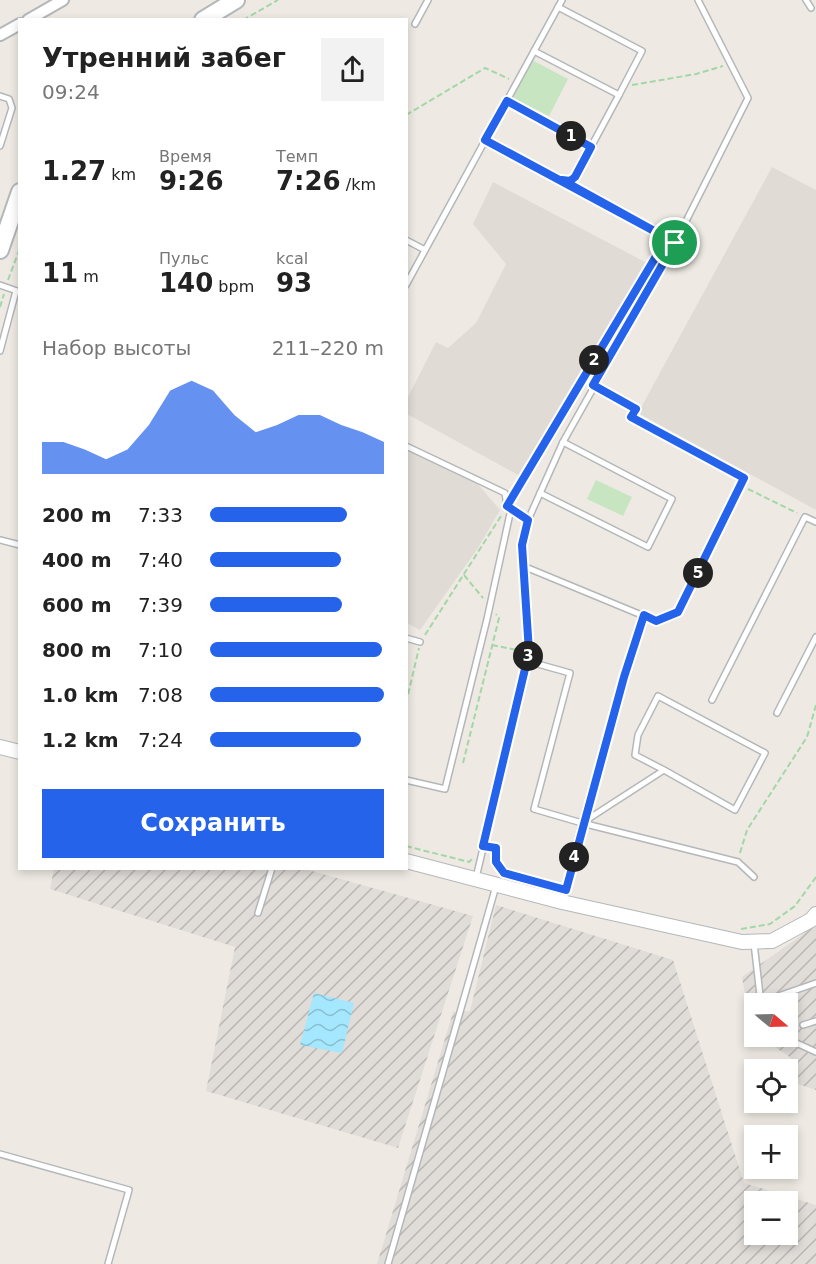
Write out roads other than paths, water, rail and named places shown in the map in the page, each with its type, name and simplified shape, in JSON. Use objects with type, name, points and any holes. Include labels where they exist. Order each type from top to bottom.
[{"type":"main road","points":[[206,18],[237,0]]},
{"type":"main road","points":[[0,250],[18,198]]},
{"type":"street","points":[[31,18],[63,0]]},
{"type":"street","points":[[0,35],[18,25]]},
{"type":"street","points":[[0,747],[18,752]]},
{"type":"street","points":[[408,862],[562,902],[683,930],[754,942],[772,941],[811,920],[816,914]]},
{"type":"lane","points":[[415,24],[428,0]]},
{"type":"lane","points":[[408,281],[562,0]]},
{"type":"lane","points":[[476,879],[529,652],[522,545],[528,520],[563,442],[593,385],[675,243],[748,98],[698,0]]},
{"type":"lane","points":[[806,0],[811,8]]},
{"type":"lane","points":[[485,140],[562,180],[570,181],[575,177],[642,51],[558,7]]},
{"type":"lane","points":[[534,51],[619,95]]},
{"type":"lane","points":[[0,96],[9,99],[12,108],[0,146]]},
{"type":"lane","points":[[507,101],[591,147]]},
{"type":"lane","points":[[408,241],[425,250]]},
{"type":"lane","points":[[0,351],[17,291],[3,286]]},
{"type":"lane","points":[[523,566],[656,621],[678,612],[744,478],[631,417],[636,409],[593,385]]},
{"type":"lane","points":[[540,493],[648,547],[672,499],[563,442]]},
{"type":"lane","points":[[408,447],[505,494],[509,508],[489,613],[445,789],[408,780]]},
{"type":"lane","points":[[509,508],[528,520]]},
{"type":"lane","points":[[712,700],[805,517],[816,522]]},
{"type":"lane","points":[[0,540],[18,544]]},
{"type":"lane","points":[[777,713],[816,637]]},
{"type":"lane","points":[[408,639],[420,642]]},
{"type":"lane","points":[[527,661],[570,673],[534,809],[738,862],[754,877]]},
{"type":"lane","points":[[562,902],[624,677]]},
{"type":"lane","points":[[658,696],[765,753],[735,810],[664,770],[635,755],[638,735],[658,696]]},
{"type":"lane","points":[[582,823],[664,770]]},
{"type":"lane","points":[[258,912],[271,870]]},
{"type":"lane","points":[[388,1264],[497,885]]},
{"type":"lane","points":[[754,942],[760,993]]},
{"type":"lane","points":[[788,993],[816,983]]},
{"type":"lane","points":[[803,1025],[816,1021]]},
{"type":"lane","points":[[798,1044],[816,1052]]},
{"type":"lane","points":[[0,1154],[129,1190],[108,1264]]},
{"type":"water","points":[[314,993],[354,1003],[342,1053],[300,1045]]}]
